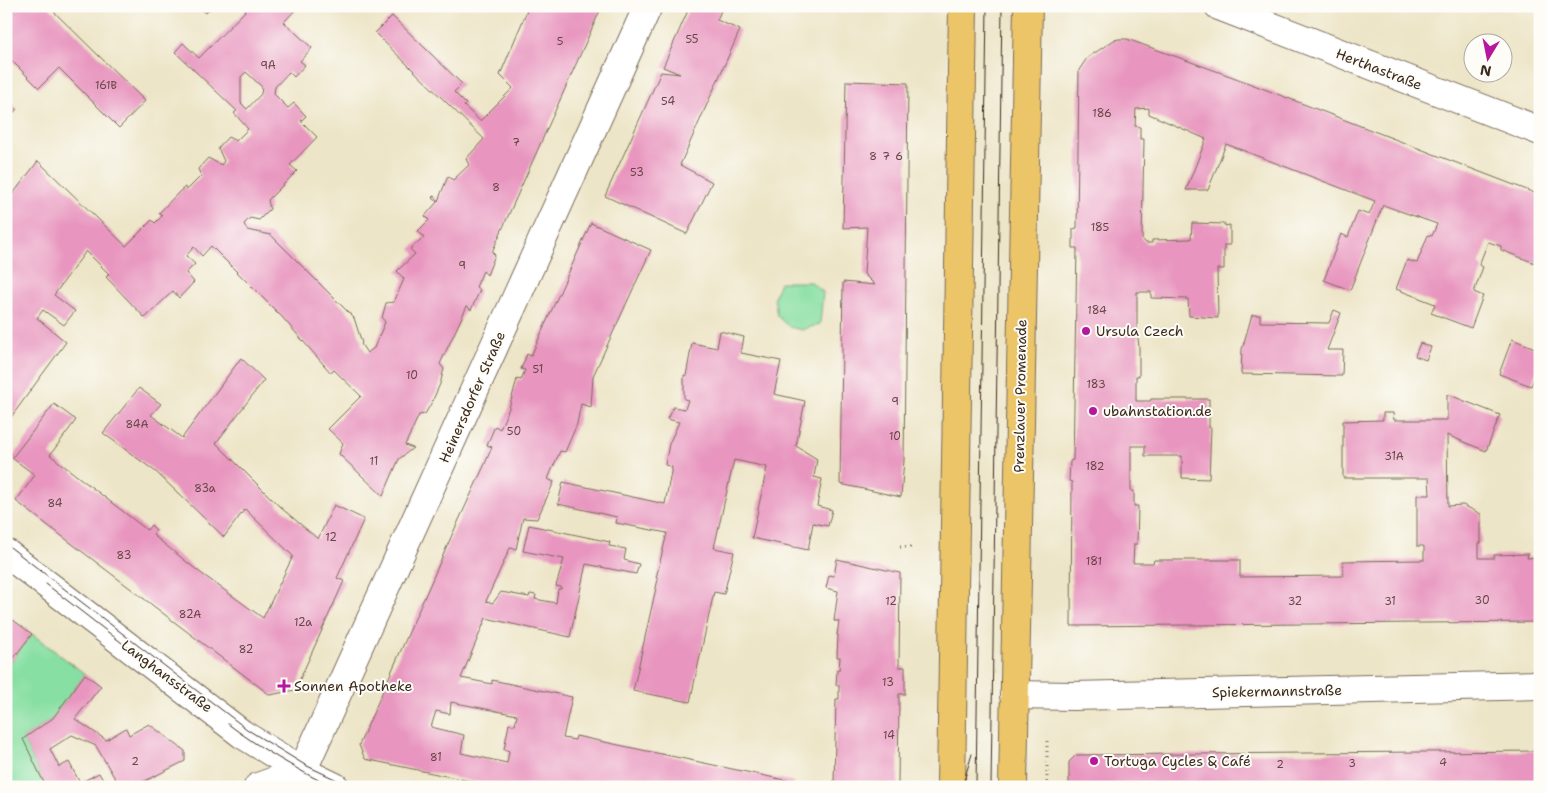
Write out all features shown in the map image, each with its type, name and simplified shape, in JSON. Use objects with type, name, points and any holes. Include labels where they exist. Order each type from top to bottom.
[{"type":"main road","points":[[951,787],[964,6]]},
{"type":"main road","name":"Prenzlauer Promenade","points":[[1013,787],[1028,6]]},
{"type":"street","name":"Heinersdorfer Straße","points":[[299,779],[648,6]]},
{"type":"street","name":"Herthastraße","points":[[1219,6],[1540,131]]},
{"type":"street","name":"Langhansstraße","points":[[6,554],[299,779],[335,787]]},
{"type":"street","name":"Spiekermannstraße","points":[[1014,696],[1540,685]]},
{"type":"street","points":[[258,787],[299,779]]},
{"type":"path","points":[[900,547],[912,547]]},
{"type":"path","points":[[1047,739],[1047,787]]},
{"type":"green space","points":[[780,282],[811,282],[823,292],[820,324],[802,330],[789,327],[777,316],[774,297]]},
{"type":"green space","points":[[32,634],[85,674],[53,718],[23,739],[46,787],[6,787],[6,668]]},
{"type":"building","points":[[6,6],[48,6],[145,101],[119,128],[59,68],[39,88],[6,55]]},
{"type":"building","points":[[191,6],[213,6],[206,13],[200,8],[196,11]]},
{"type":"building","points":[[250,6],[299,6],[284,22],[312,48],[300,61],[305,65],[294,77],[289,72],[275,87],[274,94],[288,108],[294,103],[306,116],[301,121],[317,137],[290,165],[297,171],[268,200],[270,209],[259,220],[250,218],[244,224],[247,230],[271,235],[354,318],[361,344],[367,353],[374,348],[385,322],[382,318],[386,303],[394,302],[404,279],[397,271],[415,254],[410,249],[424,237],[418,231],[429,220],[425,216],[437,202],[432,197],[434,196],[438,201],[448,176],[453,180],[469,165],[466,159],[484,139],[375,33],[392,16],[462,84],[454,92],[466,104],[464,106],[480,121],[513,88],[500,75],[529,6],[602,6],[492,252],[495,255],[487,275],[483,271],[476,287],[480,290],[471,310],[467,306],[440,364],[444,369],[432,402],[425,414],[419,415],[405,445],[413,448],[399,459],[383,496],[339,454],[343,443],[328,429],[361,396],[334,370],[331,373],[282,317],[211,246],[202,256],[194,247],[186,256],[195,264],[186,273],[194,282],[179,298],[173,291],[145,318],[106,277],[109,274],[86,251],[54,295],[75,311],[64,325],[43,310],[37,318],[66,342],[6,424],[6,203],[38,161],[126,246],[152,220],[155,223],[162,216],[159,213],[179,192],[185,187],[187,190],[201,176],[198,169],[208,158],[221,165],[224,161],[218,148],[228,137],[236,141],[248,129],[234,113],[237,111],[175,52],[183,43],[199,58]],"holes":[[[246,72],[262,87],[261,94],[247,109],[241,103],[241,77]]]},
{"type":"building","points":[[690,6],[723,6],[717,20],[740,30],[680,165],[712,182],[687,234],[605,196],[661,72],[680,74],[663,67]]},
{"type":"building","points":[[1127,39],[1233,77],[1540,195],[1540,265],[1501,250],[1501,246],[1488,242],[1479,265],[1483,267],[1474,292],[1483,296],[1471,328],[1431,313],[1435,304],[1396,289],[1407,260],[1417,263],[1428,235],[1432,236],[1437,224],[1383,205],[1350,290],[1324,280],[1341,234],[1348,237],[1358,211],[1369,215],[1375,201],[1226,144],[1208,190],[1186,190],[1206,139],[1149,114],[1149,108],[1136,109],[1135,126],[1140,127],[1140,139],[1144,139],[1142,239],[1146,243],[1152,243],[1152,240],[1191,239],[1192,223],[1225,224],[1225,226],[1230,225],[1230,245],[1224,245],[1224,269],[1217,269],[1218,318],[1189,316],[1188,299],[1151,298],[1151,292],[1137,292],[1139,376],[1136,376],[1136,401],[1150,401],[1151,399],[1209,399],[1209,428],[1211,427],[1209,479],[1182,478],[1182,456],[1145,456],[1145,446],[1131,446],[1131,491],[1134,491],[1134,506],[1138,506],[1137,544],[1134,544],[1133,563],[1153,563],[1154,560],[1240,560],[1240,577],[1343,576],[1343,561],[1424,560],[1424,546],[1417,546],[1417,495],[1430,495],[1429,478],[1343,478],[1343,421],[1383,420],[1383,413],[1393,413],[1394,420],[1447,420],[1447,394],[1500,415],[1486,451],[1447,435],[1448,506],[1463,505],[1481,514],[1479,558],[1494,558],[1494,555],[1528,554],[1527,558],[1540,557],[1540,622],[1071,626],[1072,482],[1069,481],[1070,461],[1073,460],[1077,248],[1073,248],[1073,229],[1077,228],[1079,70],[1087,58],[1114,40]]},
{"type":"building","points":[[846,81],[908,83],[904,460],[901,497],[840,484],[843,282],[875,285],[864,274],[867,227],[843,228]]},
{"type":"building","points":[[6,98],[17,109],[6,121]]},
{"type":"building","points":[[591,223],[651,250],[593,376],[591,407],[581,404],[577,424],[565,452],[560,451],[548,479],[554,482],[537,519],[523,518],[516,549],[510,548],[486,601],[493,603],[501,592],[529,597],[530,594],[536,595],[535,599],[556,603],[558,589],[561,589],[561,587],[556,586],[564,559],[523,551],[529,525],[610,542],[609,546],[626,549],[624,560],[639,564],[636,574],[586,564],[570,637],[486,618],[461,678],[492,684],[492,680],[572,697],[563,738],[575,740],[576,736],[794,782],[793,787],[499,787],[365,759],[359,745],[484,466],[492,447],[487,445],[495,426],[500,429],[509,408],[517,379],[521,380],[525,370],[521,369],[527,354],[531,356]],"holes":[[[451,702],[517,715],[515,725],[509,724],[504,749],[509,751],[507,763],[461,753],[464,735],[431,727],[436,711],[450,714]]]},
{"type":"building","points":[[1334,310],[1341,313],[1327,350],[1343,350],[1342,376],[1241,374],[1242,349],[1252,315],[1260,315],[1260,322],[1329,323]]},
{"type":"building","points":[[720,331],[744,337],[741,353],[781,361],[774,394],[805,401],[796,446],[817,459],[814,477],[822,479],[817,506],[832,510],[828,526],[813,523],[808,550],[752,538],[767,467],[734,460],[714,548],[734,552],[724,594],[714,592],[690,702],[633,691],[667,533],[616,523],[617,517],[558,504],[563,482],[665,504],[672,467],[665,465],[669,444],[679,422],[667,419],[673,407],[685,409],[688,400],[684,399],[684,375],[686,376],[692,343],[717,348]]},
{"type":"building","points":[[1512,339],[1540,350],[1540,364],[1531,386],[1499,374]]},
{"type":"building","points":[[1420,343],[1431,347],[1426,360],[1415,356]]},
{"type":"building","points":[[241,358],[264,380],[216,443],[280,507],[318,539],[334,505],[364,519],[337,578],[344,581],[295,690],[270,695],[16,501],[35,475],[12,458],[54,404],[76,420],[50,455],[147,530],[151,525],[156,530],[153,535],[198,571],[263,618],[293,556],[245,509],[224,537],[156,472],[103,433],[139,388],[161,404],[151,415],[182,438]]},
{"type":"building","points":[[837,559],[900,573],[899,667],[905,667],[905,694],[899,694],[898,787],[852,787],[834,783],[836,699],[839,699],[839,685],[836,685],[840,657],[837,657],[839,621],[834,621],[838,591],[826,588],[829,575],[834,576]]},
{"type":"building","points":[[13,620],[32,634],[6,668],[6,629]]},
{"type":"building","points":[[85,674],[101,686],[75,719],[106,740],[126,728],[129,735],[149,724],[185,751],[185,761],[133,787],[120,787],[96,746],[72,735],[50,749],[59,767],[69,762],[80,783],[99,773],[107,787],[46,787],[23,739],[53,718]]},
{"type":"building","points":[[1540,751],[1540,787],[1069,787],[1069,762],[1076,755]]},
{"type":"tram line","points":[[976,787],[987,6]]},
{"type":"tram line","points":[[991,787],[1002,6]]},
{"type":"tram line","points":[[6,544],[248,730],[305,765],[352,787]]},
{"type":"tram line","points":[[46,584],[131,650]]},
{"type":"tram line","points":[[228,724],[279,758],[332,787]]},
{"type":"tram line","points":[[962,787],[972,754]]},
{"type":"place","name":"Ursula Czech","points":[[1086,331]]},
{"type":"place","name":"ubahnstation.de","points":[[1093,411]]},
{"type":"place","name":"Sonnen Apotheke","points":[[284,686]]},
{"type":"place","name":"Tortuga Cycles & Café","points":[[1094,761]]}]
